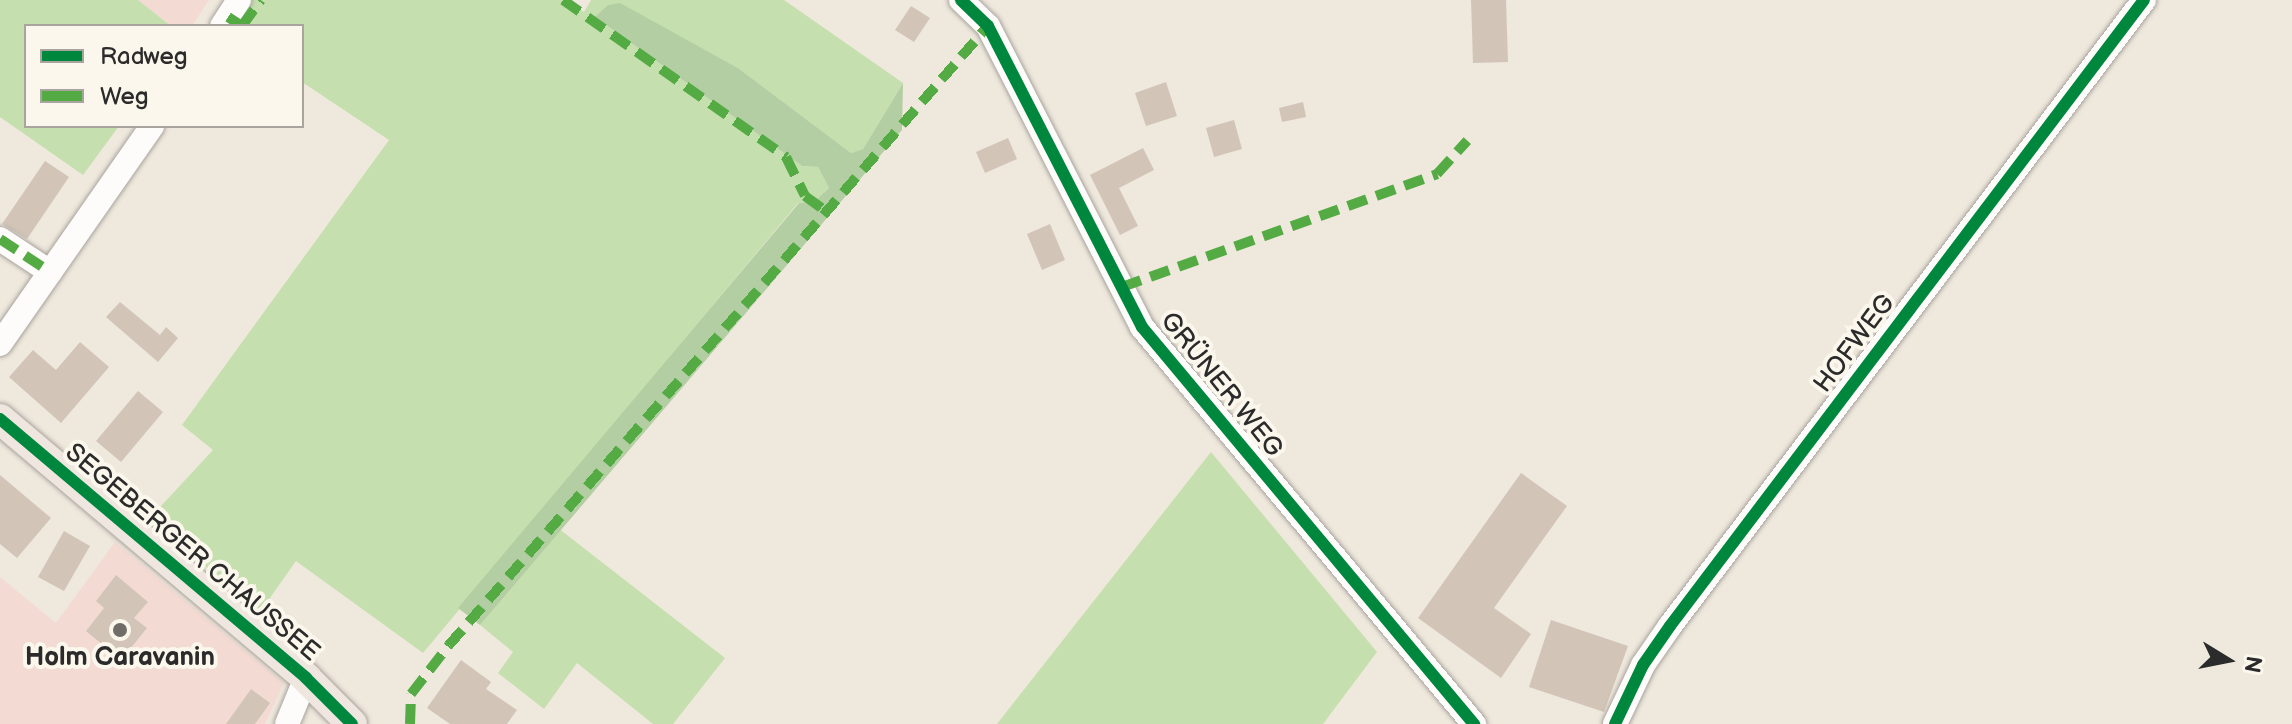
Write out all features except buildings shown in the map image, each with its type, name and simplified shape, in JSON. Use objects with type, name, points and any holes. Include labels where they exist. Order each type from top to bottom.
[{"type":"main road","name":"SEGEBERGER CHAUSSEE","points":[[0,419],[306,678],[352,724]]},
{"type":"street","points":[[223,24],[239,0]]},
{"type":"street","name":"GRÜNER WEG","points":[[961,0],[988,26],[1142,327],[1474,724]]},
{"type":"street","name":"HOFWEG","points":[[1615,724],[1643,665],[1670,626],[2144,0]]},
{"type":"street","points":[[0,344],[151,128]]},
{"type":"street","points":[[0,239],[50,272]]},
{"type":"street","points":[[287,724],[306,678]]},
{"type":"shaded area","points":[[138,0],[209,0],[193,24],[168,24]]},
{"type":"shaded area","points":[[115,542],[284,683],[265,724],[0,724],[0,577],[56,623]]},
{"type":"green space","points":[[0,0],[138,0],[168,24],[24,24],[24,128],[118,128],[83,175],[0,117]]},
{"type":"green space","points":[[252,0],[566,0],[584,12],[591,0],[784,0],[903,83],[863,149],[851,153],[738,68],[620,4],[608,5],[596,18],[802,166],[818,167],[829,188],[815,201],[798,203],[423,653],[296,561],[260,612],[149,519],[213,450],[182,425],[389,140],[304,83],[304,24],[235,24]]},
{"type":"green space","points":[[620,3],[738,68],[851,153],[863,149],[903,83],[902,130],[480,625],[458,608],[799,203],[815,201],[829,188],[818,167],[802,166],[595,17],[608,5]]},
{"type":"green space","points":[[1211,452],[1377,652],[1323,724],[997,724]]},
{"type":"green space","points":[[558,528],[725,658],[673,724],[653,724],[577,663],[544,709],[498,673],[513,652],[480,625]]},
{"type":"marked path","points":[[243,24],[261,0]]},
{"type":"marked path","points":[[563,0],[786,157],[805,196],[827,212]]},
{"type":"marked path","points":[[228,17],[239,24]]},
{"type":"marked path","points":[[410,724],[411,694],[449,645],[988,26]]},
{"type":"marked path","points":[[1122,287],[1437,174],[1467,141]]},
{"type":"marked path","points":[[0,239],[50,272]]},
{"type":"cycle path","points":[[961,0],[988,26],[1142,327],[1474,724]]},
{"type":"cycle path","points":[[1615,724],[1643,665],[1670,626],[2144,0]]},
{"type":"cycle path","points":[[0,419],[306,678],[352,724]]},
{"type":"place","name":"Holm Caravanin","points":[[120,630]]}]
